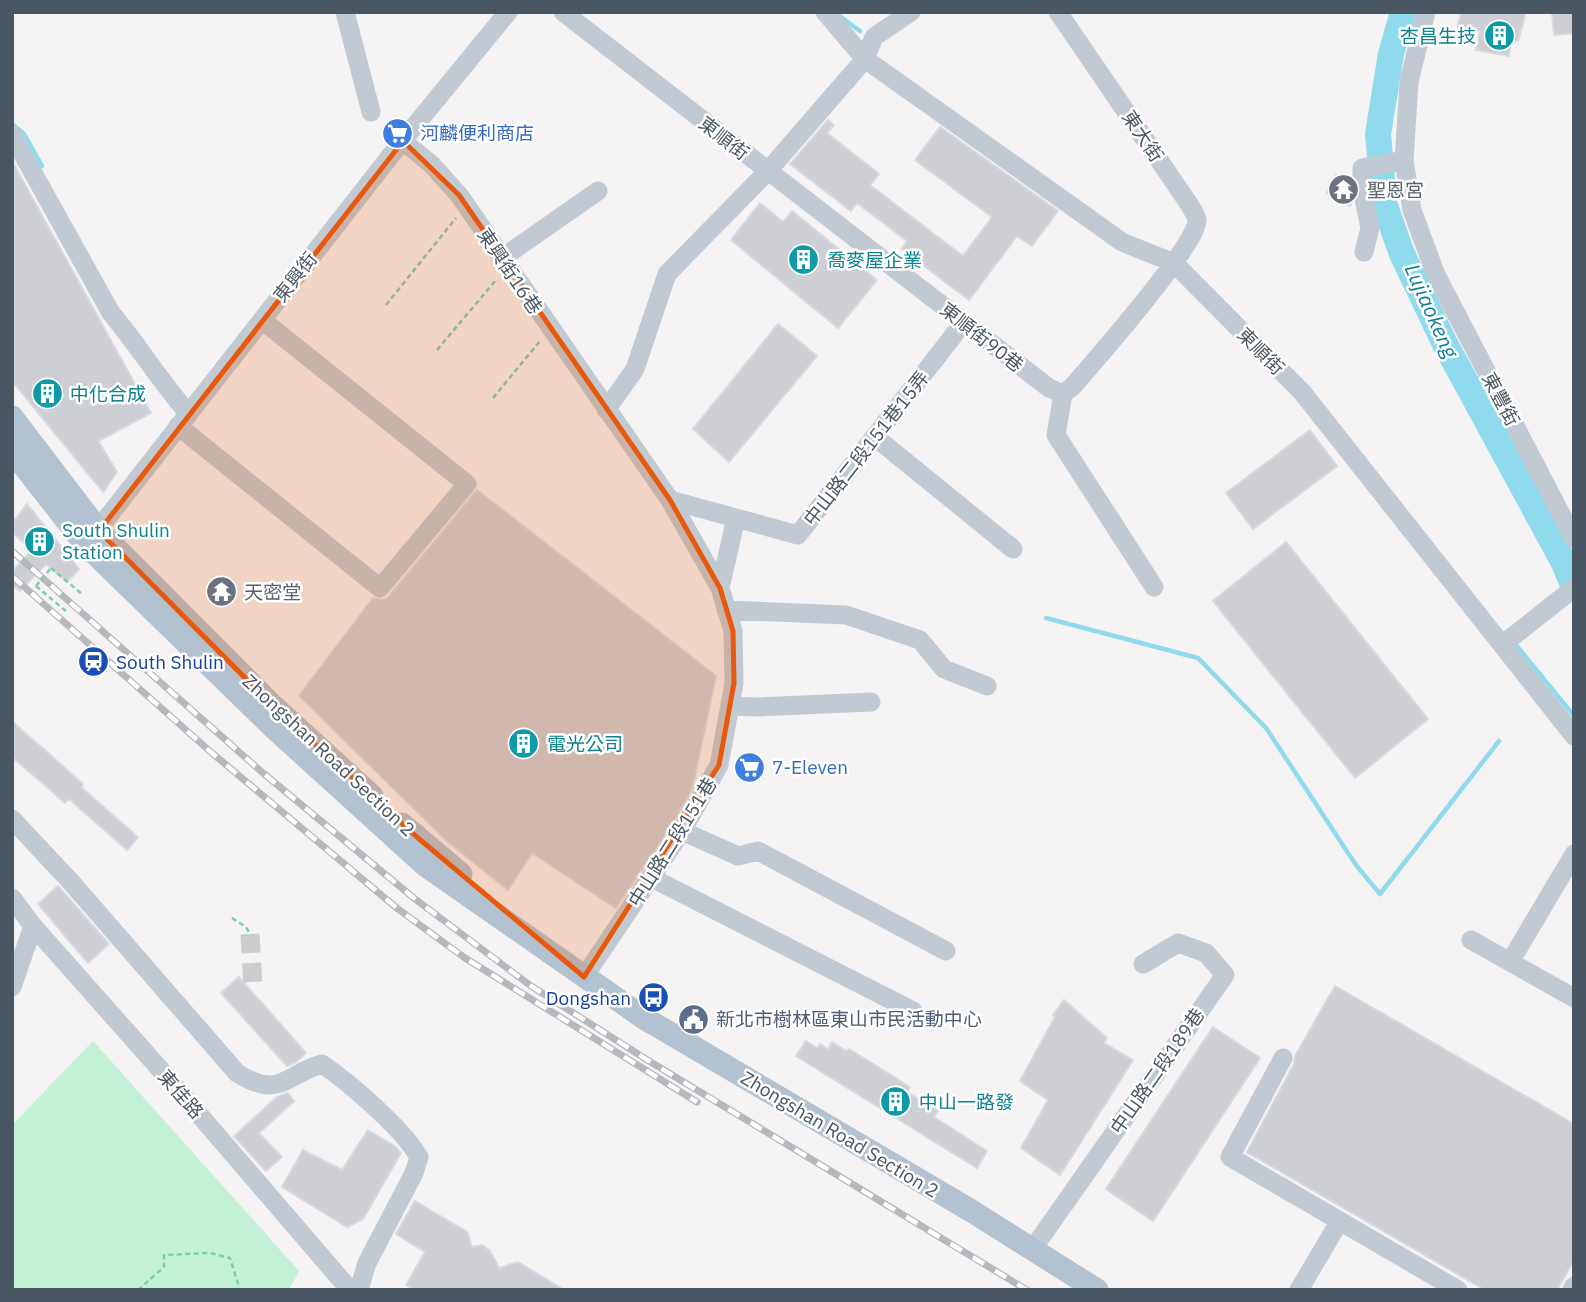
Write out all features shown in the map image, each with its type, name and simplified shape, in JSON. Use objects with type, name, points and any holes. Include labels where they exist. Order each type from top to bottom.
[{"type":"main road","name":"Zhongshan Road Section 2","points":[[12,417],[92,538]]},
{"type":"main road","name":"Zhongshan Road Section 2","points":[[12,451],[92,538],[270,703],[418,838],[584,977],[644,1018],[970,1210],[1097,1290]]},
{"type":"street","points":[[345,12],[371,111]]},
{"type":"street","name":"東興街","points":[[92,538],[403,141],[508,12]]},
{"type":"street","name":"東順街","points":[[563,12],[767,172],[865,59]]},
{"type":"street","name":"東順街","points":[[825,12],[865,59],[1122,242],[1174,263],[1302,392],[1574,736]]},
{"type":"street","points":[[865,59],[874,37],[911,12]]},
{"type":"street","name":"東大街","points":[[1058,12],[1187,201],[1197,220],[1195,233],[1174,263]]},
{"type":"street","name":"東豐街","points":[[1423,14],[1409,82],[1404,160],[1412,210],[1436,275],[1574,539]]},
{"type":"street","points":[[12,135],[111,313],[130,335],[183,420],[380,588],[467,484],[262,320]]},
{"type":"street","name":"東興街16巷","points":[[403,141],[432,165],[466,205],[549,329],[670,500]]},
{"type":"street","points":[[1364,252],[1370,228],[1362,189],[1362,168],[1404,160]]},
{"type":"street","points":[[606,410],[635,369],[667,274],[767,172]]},
{"type":"street","name":"東順街90巷","points":[[767,172],[1049,388],[1063,394]]},
{"type":"street","points":[[504,262],[598,191]]},
{"type":"street","points":[[1154,587],[1056,435],[1063,394],[1073,386],[1174,263]]},
{"type":"street","name":"中山路二段151巷15弄","points":[[670,500],[798,535],[964,322]]},
{"type":"street","points":[[875,437],[1013,550]]},
{"type":"street","name":"中山路二段151巷","points":[[584,977],[682,831],[719,765],[730,706],[734,683],[733,631],[720,588],[670,500]]},
{"type":"street","points":[[720,588],[736,519]]},
{"type":"street","points":[[1502,645],[1566,594]]},
{"type":"street","points":[[726,610],[846,615],[920,640],[944,669],[987,685]]},
{"type":"street","points":[[730,706],[870,702]]},
{"type":"street","points":[[12,819],[237,1073],[255,1084],[275,1086],[290,1080],[307,1068],[322,1064],[341,1076],[411,1143],[419,1157],[414,1173],[367,1263],[359,1290]]},
{"type":"street","points":[[682,831],[738,856],[758,851],[946,951]]},
{"type":"street","points":[[1510,962],[1574,854]]},
{"type":"street","points":[[652,878],[913,1011]]},
{"type":"street","name":"東佳路","points":[[12,898],[33,926],[350,1290]]},
{"type":"street","points":[[12,987],[33,926]]},
{"type":"street","points":[[1471,940],[1574,998]]},
{"type":"street","name":"中山路二段189巷","points":[[1032,1250],[1225,975],[1206,953],[1178,943],[1143,964]]},
{"type":"street","points":[[1283,1058],[1230,1157],[1458,1290]]},
{"type":"street","points":[[1298,1290],[1339,1222]]},
{"type":"path","points":[[386,305],[466,205]]},
{"type":"path","points":[[437,350],[504,262]]},
{"type":"path","points":[[493,398],[549,329]]},
{"type":"path","points":[[66,612],[36,586],[51,568],[82,594]]},
{"type":"path","points":[[232,918],[246,927],[250,934]]},
{"type":"path","points":[[138,1290],[164,1267],[164,1255],[210,1253],[230,1258],[240,1290]]},
{"type":"highlighted area","points":[[403,141],[459,195],[670,500],[720,588],[733,631],[734,683],[719,765],[584,977],[418,838],[270,703],[99,531]]},
{"type":"green space","points":[[93,1041],[299,1271],[289,1290],[12,1290],[12,1125]]},
{"type":"building","name":"杏昌生技","points":[[1461,12],[1526,12],[1518,41],[1511,40],[1509,56],[1476,50],[1480,32],[1458,26]]},
{"type":"building","points":[[1552,12],[1574,12],[1574,33],[1554,35]]},
{"type":"building","points":[[828,120],[834,125],[827,133],[879,174],[870,185],[963,256],[992,217],[915,160],[940,127],[1058,211],[1032,246],[1017,236],[969,300],[902,249],[907,241],[857,203],[851,211],[790,164]]},
{"type":"building","points":[[12,161],[151,413],[98,441],[117,472],[103,492],[12,381]]},
{"type":"building","name":"聖恩宮","points":[[1336,175],[1350,182],[1350,206],[1327,193]]},
{"type":"building","name":"喬麥屋企業","points":[[760,203],[783,222],[792,211],[877,280],[838,328],[731,240]]},
{"type":"building","points":[[778,324],[817,356],[729,462],[693,429]]},
{"type":"building","points":[[1310,430],[1337,466],[1253,529],[1226,493]]},
{"type":"building","name":"電光公司","points":[[477,490],[716,676],[692,789],[672,825],[616,908],[532,853],[508,890],[447,841],[299,696],[373,598],[384,600],[389,596]]},
{"type":"building","name":"South Shulin Station","points":[[27,504],[79,569],[67,582],[46,564],[20,591],[12,585],[12,572],[32,550],[12,532],[12,524]]},
{"type":"building","points":[[1286,542],[1428,719],[1355,778],[1213,601]]},
{"type":"building","points":[[12,721],[138,837],[127,850],[69,799],[65,803],[12,757]]},
{"type":"building","points":[[58,886],[109,944],[88,963],[38,904]]},
{"type":"building","points":[[239,977],[306,1053],[296,1062],[287,1066],[221,993]]},
{"type":"building","points":[[1335,986],[1574,1124],[1574,1260],[1557,1290],[1485,1290],[1247,1152],[1294,1064],[1295,1056]]},
{"type":"building","points":[[1064,1000],[1107,1038],[1104,1043],[1133,1060],[1060,1175],[1021,1148],[1048,1100],[1020,1081],[1055,1017],[1053,1015]]},
{"type":"building","points":[[1213,1027],[1260,1058],[1153,1221],[1106,1189]]},
{"type":"building","name":"中山一路發","points":[[806,1041],[817,1048],[820,1044],[828,1049],[832,1042],[846,1051],[849,1049],[910,1087],[907,1092],[938,1111],[934,1117],[987,1151],[977,1168],[796,1056]]},
{"type":"building","points":[[288,1093],[294,1101],[259,1133],[282,1157],[266,1171],[234,1136],[277,1097]]},
{"type":"building","points":[[368,1130],[401,1153],[363,1219],[347,1227],[282,1187],[303,1150],[342,1170]]},
{"type":"building","points":[[415,1201],[467,1232],[472,1247],[482,1245],[490,1251],[499,1268],[518,1262],[564,1290],[415,1290],[406,1285],[425,1252],[396,1234]]},
{"type":"waterway","name":"Lujiaokeng","points":[[1403,12],[1391,54],[1378,134],[1384,203],[1402,254],[1444,342],[1563,561],[1574,587]]},
{"type":"waterway","points":[[838,15],[860,31]]},
{"type":"waterway","points":[[12,124],[24,134],[42,166]]},
{"type":"waterway","points":[[1046,618],[1198,658],[1266,728],[1356,865],[1380,894],[1499,741]]},
{"type":"waterway","points":[[1516,645],[1574,716]]},
{"type":"tunnel","points":[[250,934],[253,989]]},
{"type":"railway","points":[[12,551],[263,773],[415,899],[531,986],[649,1061],[1027,1290]]},
{"type":"railway","points":[[12,576],[212,753],[398,909],[465,958],[697,1102]]},
{"type":"place","name":"杏昌生技","points":[[1499,36]]},
{"type":"place","name":"河麟便利商店","points":[[397,133]]},
{"type":"place","name":"聖恩宮","points":[[1344,190]]},
{"type":"place","name":"喬麥屋企業","points":[[804,260]]},
{"type":"place","name":"中化合成","points":[[47,394]]},
{"type":"place","name":"South Shulin Station","points":[[39,541]]},
{"type":"place","name":"天密堂","points":[[221,592]]},
{"type":"place","name":"South Shulin","points":[[93,662]]},
{"type":"place","name":"電光公司","points":[[524,744]]},
{"type":"place","name":"7-Eleven","points":[[749,767]]},
{"type":"place","name":"Dongshan","points":[[654,998]]},
{"type":"place","name":"新北市樹林區東山市民活動中心","points":[[693,1019]]},
{"type":"place","name":"中山一路發","points":[[896,1102]]}]
